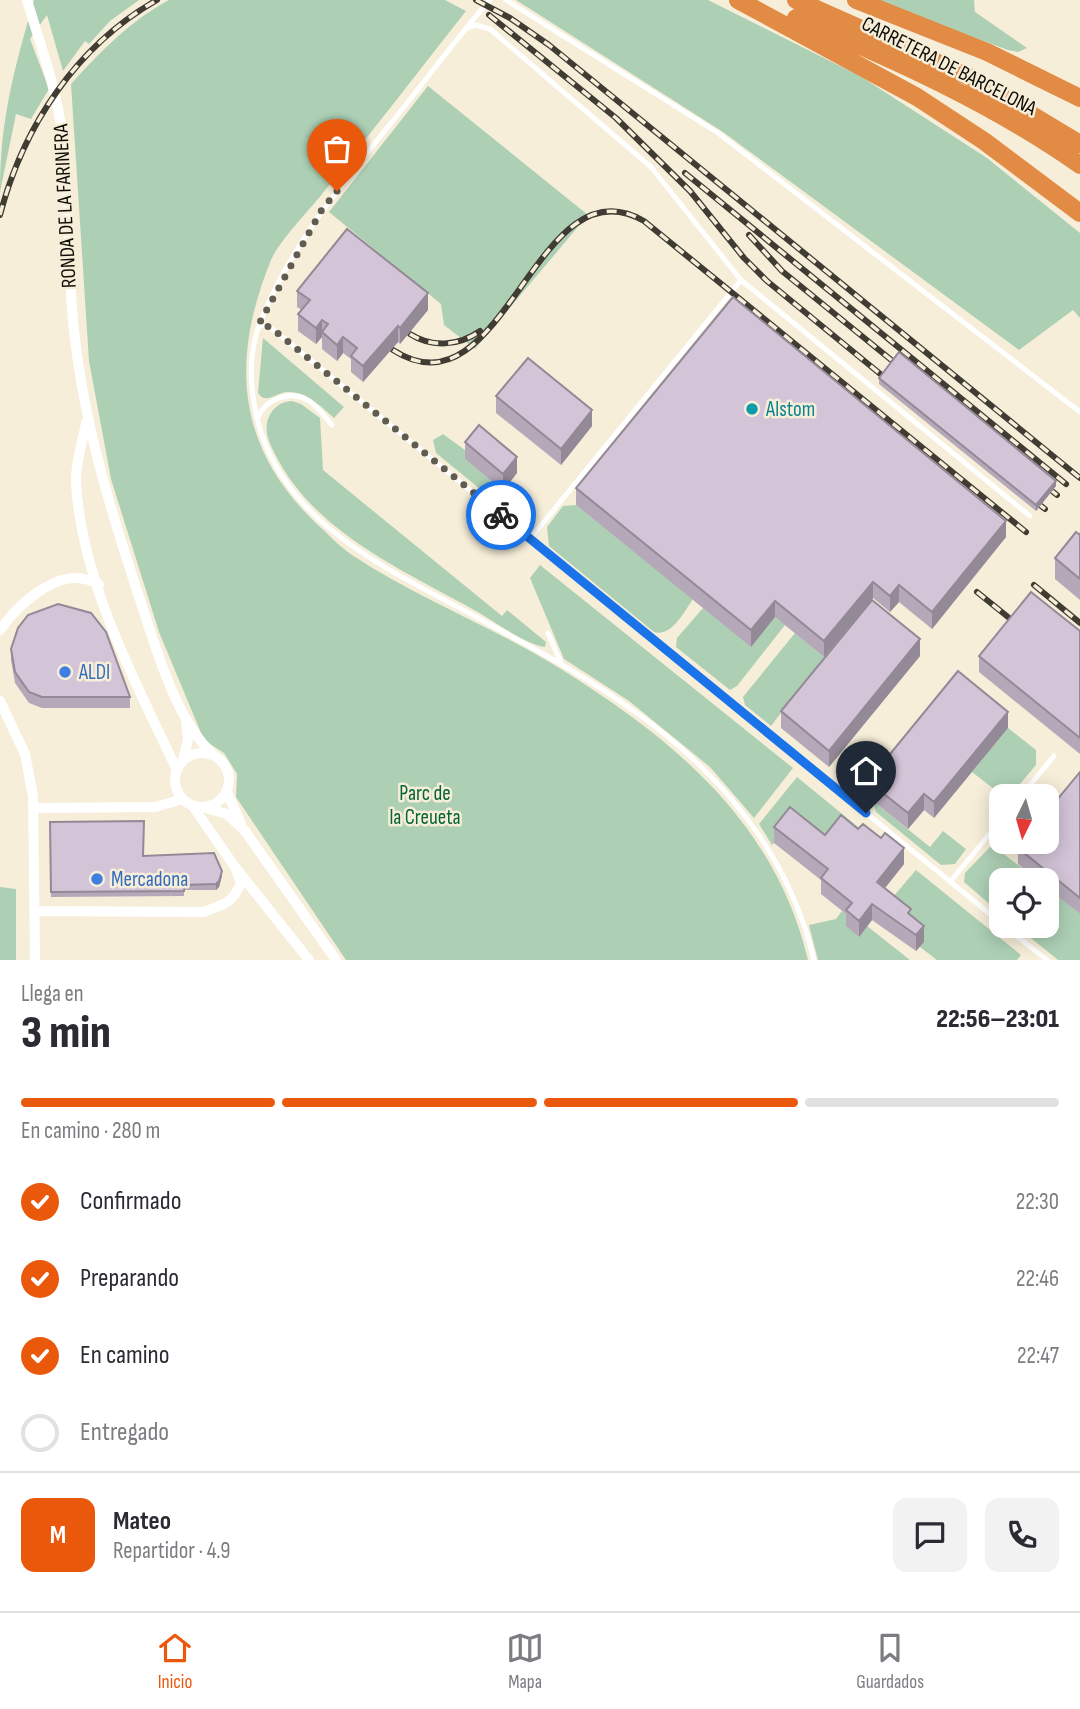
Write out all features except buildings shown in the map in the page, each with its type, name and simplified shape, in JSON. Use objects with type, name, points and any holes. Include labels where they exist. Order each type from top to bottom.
[{"type":"highway","points":[[738,0],[917,97],[984,141],[1080,213]]},
{"type":"highway","name":"CARRETERA DE BARCELONA","points":[[754,0],[954,89],[1022,126],[1080,165]]},
{"type":"highway","name":"CARRETERA DE BARCELONA","points":[[796,0],[967,76],[1080,144]]},
{"type":"highway","points":[[856,0],[987,51],[1080,98]]},
{"type":"street","name":"RONDA DE LA FARINERA","points":[[27,0],[42,42],[62,132],[70,294],[87,416],[111,511],[148,625],[185,716],[202,744],[215,756]]},
{"type":"street","name":"RONDA DE LA FARINERA","points":[[87,416],[75,479],[86,547],[123,656],[177,770]]},
{"type":"street","points":[[0,630],[13,612],[55,583],[68,578],[91,580],[99,585]]},
{"type":"street","points":[[0,701],[25,754],[34,808],[35,960]]},
{"type":"street","name":"RONDA DE LA FARINERA","points":[[183,760],[188,740],[185,716]]},
{"type":"street","points":[[309,960],[235,867],[175,781],[183,760],[204,752],[215,756],[228,772],[227,792],[245,831],[336,960]]},
{"type":"street","points":[[34,808],[192,804],[220,800],[227,792]]},
{"type":"street","points":[[192,804],[227,814],[245,831]]},
{"type":"street","points":[[34,912],[203,912],[230,903],[241,883],[235,867]]},
{"type":"lane","points":[[490,0],[321,211],[259,324],[252,385],[265,446],[287,485],[340,539],[381,567],[561,663],[627,705],[690,755],[734,800],[777,862],[802,918],[814,960]]},
{"type":"lane","points":[[506,0],[718,133],[1080,412]]},
{"type":"lane","points":[[466,30],[476,25],[490,29],[632,148],[667,184],[741,280],[1030,516]]},
{"type":"lane","points":[[530,539],[741,280]]},
{"type":"lane","points":[[259,324],[270,327],[989,913]]},
{"type":"lane","points":[[258,422],[260,412],[268,404],[288,396],[308,401],[332,425]]},
{"type":"lane","points":[[548,633],[561,663]]},
{"type":"lane","points":[[1031,784],[1054,756]]},
{"type":"lane","points":[[950,882],[989,835]]},
{"type":"lane","points":[[1020,938],[1046,960]]},
{"type":"green space","points":[[34,0],[139,0],[110,21],[89,44],[85,41],[63,71],[47,15],[30,39],[49,89],[31,119],[16,114],[0,192],[5,118]]},
{"type":"green space","name":"Parc de la Creueta","points":[[169,0],[445,0],[466,11],[289,233],[271,260],[258,297],[246,368],[248,402],[256,434],[270,465],[291,496],[348,552],[377,571],[561,669],[643,726],[681,757],[715,790],[746,827],[772,867],[793,911],[808,960],[346,960],[236,797],[237,774],[224,753],[204,740],[159,632],[111,479],[89,361],[71,84],[93,60],[141,17]]},
{"type":"green space","points":[[516,0],[708,0],[860,76],[987,158],[1080,233],[1080,318],[1073,310],[1019,350],[723,132]]},
{"type":"green space","points":[[872,0],[974,0],[975,12],[1027,48],[1018,52],[1008,50]]},
{"type":"green space","points":[[428,86],[588,215],[475,349],[444,325],[441,304],[329,212]]},
{"type":"green space","points":[[263,338],[344,407],[334,418],[313,400],[301,394],[287,392],[264,398],[258,393]]},
{"type":"green space","points":[[292,401],[301,404],[320,418],[323,470],[502,616],[507,610],[546,642],[545,647],[518,637],[389,563],[336,527],[312,506],[275,454],[267,433],[268,419],[272,411],[280,404]]},
{"type":"green space","points":[[443,434],[469,453],[465,459],[502,490],[507,485],[533,505],[535,512],[531,520],[518,520],[436,453],[433,440]]},
{"type":"green space","points":[[576,505],[693,599],[672,627],[660,633],[654,632],[549,546],[547,527],[563,506]]},
{"type":"green space","points":[[540,565],[793,768],[754,818],[710,767],[629,701],[564,659],[530,578]]},
{"type":"green space","points":[[703,608],[751,646],[775,617],[785,625],[737,686],[730,690],[676,647],[677,638]]},
{"type":"green space","points":[[795,633],[824,657],[771,726],[745,705],[743,697]]},
{"type":"green space","points":[[1008,728],[1036,750],[1036,765],[1020,784],[989,785],[972,772]]},
{"type":"green space","points":[[797,777],[885,849],[825,851],[790,824],[772,845],[759,824]]},
{"type":"green space","points":[[873,801],[930,847],[943,831],[966,849],[955,864],[941,865],[876,812]]},
{"type":"green space","points":[[989,848],[989,854],[1004,854],[1022,868],[989,868],[989,904],[964,882],[965,873]]},
{"type":"green space","points":[[916,870],[989,929],[989,938],[1000,938],[1021,955],[1017,960],[937,960],[920,947],[886,905]]},
{"type":"green space","points":[[0,887],[16,889],[16,960],[0,960]]},
{"type":"green space","points":[[1059,897],[1080,914],[1080,960],[1058,960],[1031,938],[1059,938]]},
{"type":"green space","points":[[842,911],[852,919],[858,937],[867,926],[910,960],[818,960],[809,925],[836,919]]},
{"type":"railway","points":[[0,215],[23,151],[38,120],[57,92],[78,65],[102,41],[157,0]]},
{"type":"railway","points":[[476,0],[510,18],[549,45],[1080,478]]},
{"type":"railway","points":[[489,15],[616,118],[690,191],[744,258],[767,281],[884,377]]},
{"type":"railway","points":[[685,173],[1066,484]]},
{"type":"railway","points":[[393,350],[431,363],[464,351],[493,324],[546,253],[575,225],[607,211],[644,221],[1026,532]]},
{"type":"railway","points":[[749,235],[782,271],[895,363]]},
{"type":"railway","points":[[410,334],[427,342],[445,343],[463,340],[480,331]]},
{"type":"railway","points":[[1052,491],[1057,495]]},
{"type":"railway","points":[[1040,505],[1045,509]]},
{"type":"railway","points":[[1034,585],[1080,623]]},
{"type":"railway","points":[[977,592],[1008,617]]},
{"type":"way so far","points":[[337,191],[321,211],[259,324],[270,327],[501,515]]},
{"type":"place","name":"Alstom","points":[[752,409]]},
{"type":"place","name":"ALDI","points":[[65,672]]},
{"type":"place","name":"Mercadona","points":[[97,879]]},
{"type":"route","points":[[501,515],[866,813]]}]
